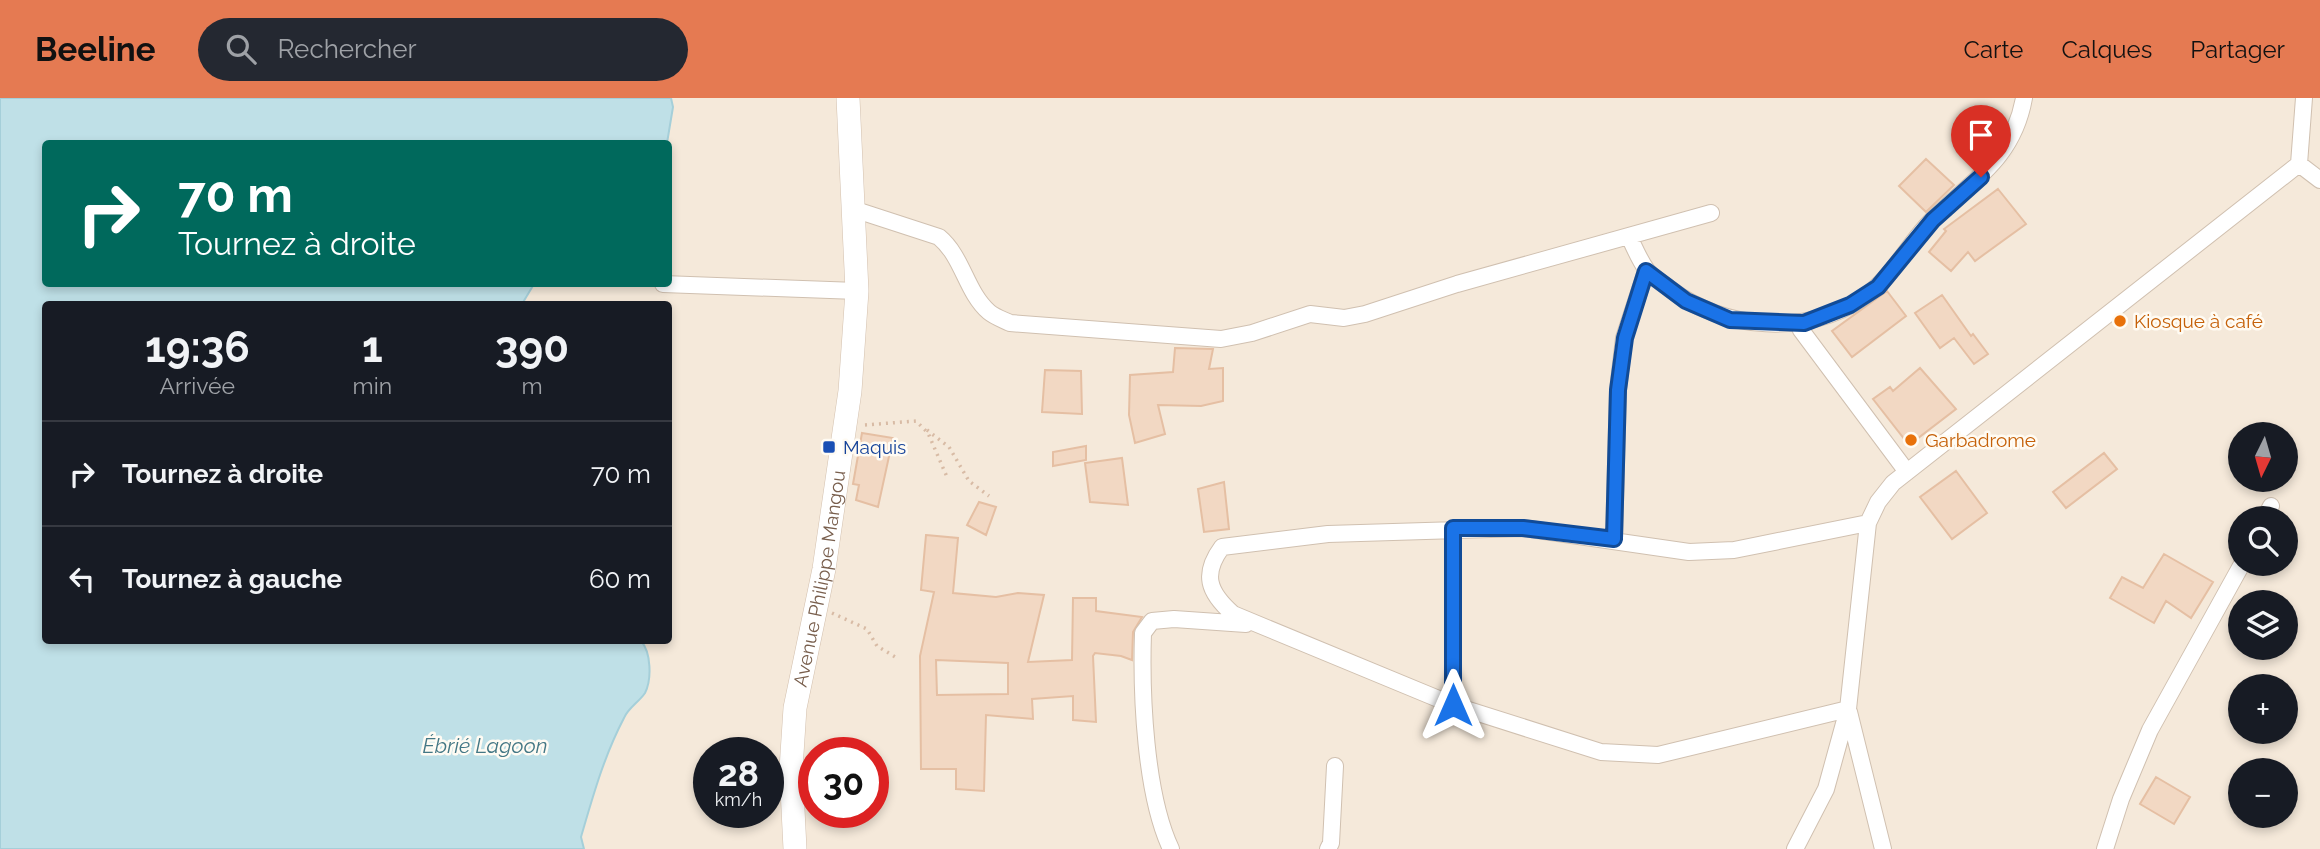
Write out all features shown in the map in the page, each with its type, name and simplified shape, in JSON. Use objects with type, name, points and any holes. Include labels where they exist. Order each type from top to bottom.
[{"type":"street","name":"Avenue Philippe Mangou","points":[[795,849],[791,769],[795,708],[816,608],[846,425],[857,291],[848,98]]},
{"type":"street","points":[[1629,236],[1646,271],[1686,301],[1730,320],[1804,323],[1850,305],[1878,287],[1914,240],[1981,177],[1999,155],[2012,137],[2024,98]]},
{"type":"street","points":[[1795,849],[1826,789],[1848,709],[1868,523],[1878,502],[1893,483],[2299,164],[2304,98]]},
{"type":"street","points":[[2299,164],[2320,180]]},
{"type":"street","points":[[853,209],[939,237],[955,254],[971,287],[989,312],[1010,323],[1167,338],[1221,339],[1252,333],[1310,314],[1344,318],[1366,314],[1457,284],[1710,213]]},
{"type":"street","points":[[1614,539],[1618,390],[1625,338],[1646,271]]},
{"type":"street","points":[[672,285],[857,291]]},
{"type":"street","points":[[1804,323],[1801,330],[1907,472]]},
{"type":"street","points":[[1848,709],[1658,755],[1601,752],[1453,705],[1233,614],[1220,603],[1210,585],[1209,564],[1222,547],[1328,534],[1453,528],[1523,528],[1614,539],[1689,552],[1734,550],[1868,523]]},
{"type":"street","points":[[1453,528],[1453,705]]},
{"type":"street","points":[[2105,849],[2121,799],[2150,730],[2235,576]]},
{"type":"street","points":[[1171,849],[1159,824],[1151,780],[1143,633],[1152,621],[1174,619],[1259,625]]},
{"type":"street","points":[[1848,709],[1883,849]]},
{"type":"street","points":[[1328,849],[1331,842],[1335,766]]},
{"type":"path","points":[[846,425],[892,425],[908,420],[916,421],[949,447],[969,481],[989,496]]},
{"type":"path","points":[[916,421],[928,433],[947,477]]},
{"type":"path","points":[[816,608],[867,629],[877,646],[897,658]]},
{"type":"shaded area","points":[[671,98],[2320,98],[2320,849],[584,849],[581,837],[605,758],[625,714],[645,692],[649,669],[644,644],[672,644],[672,301],[524,301],[532,287],[672,287],[672,140],[668,140],[673,107]]},
{"type":"water","name":"Ébrié Lagoon","points":[[0,98],[671,98],[673,107],[668,140],[42,140],[42,287],[532,287],[524,301],[42,301],[42,644],[643,644],[649,659],[649,673],[645,693],[626,714],[605,762],[581,837],[584,849],[0,849]]},
{"type":"building","points":[[1926,159],[1954,185],[1926,212],[1899,186]]},
{"type":"building","points":[[1998,189],[2026,224],[1975,261],[1968,252],[1951,271],[1929,252],[1946,231],[1944,229]]},
{"type":"building","points":[[1887,291],[1906,316],[1852,357],[1832,331]]},
{"type":"building","points":[[1942,295],[1971,336],[1973,334],[1988,354],[1974,364],[1954,338],[1940,348],[1915,313]]},
{"type":"building","points":[[1175,348],[1213,349],[1209,369],[1223,368],[1223,401],[1201,406],[1158,405],[1165,434],[1135,443],[1129,415],[1130,375],[1173,372]]},
{"type":"building","points":[[1920,368],[1956,409],[1909,445],[1873,399],[1890,387],[1893,391]]},
{"type":"building","points":[[1045,370],[1081,371],[1082,414],[1042,412]]},
{"type":"building","points":[[862,433],[893,438],[878,507],[856,500],[859,485],[853,484]]},
{"type":"building","points":[[1086,446],[1086,460],[1053,466],[1053,452]]},
{"type":"building","points":[[2104,453],[2117,469],[2066,508],[2053,492]]},
{"type":"building","points":[[1122,458],[1128,505],[1090,502],[1085,463]]},
{"type":"building","points":[[1956,471],[1987,513],[1952,539],[1920,497]]},
{"type":"building","points":[[1224,482],[1229,529],[1204,532],[1198,489]]},
{"type":"building","points":[[979,502],[996,507],[986,535],[967,525]]},
{"type":"building","points":[[926,535],[958,538],[953,593],[996,597],[1018,593],[1044,595],[1028,662],[1072,660],[1073,598],[1096,598],[1096,611],[1142,617],[1133,632],[1132,660],[1095,653],[1093,656],[1096,722],[1073,720],[1073,696],[1032,699],[1033,719],[986,715],[984,791],[956,789],[956,769],[921,769],[920,656],[934,592],[921,590]],"holes":[[[936,660],[1008,663],[1008,694],[937,695]]]},
{"type":"building","points":[[2164,554],[2213,582],[2191,618],[2166,601],[2154,623],[2110,598],[2122,577],[2143,588]]},
{"type":"building","points":[[2156,777],[2190,797],[2174,824],[2140,804]]},
{"type":"place","name":"Kiosque à café","points":[[2120,321]]},
{"type":"place","name":"Garbadrome","points":[[1911,440]]},
{"type":"place","name":"Maquis","points":[[829,447]]},
{"type":"route","points":[[1453,705],[1453,528],[1523,528],[1614,539],[1618,390],[1625,338],[1646,271],[1686,301],[1730,320],[1804,323],[1810,318],[1850,305],[1878,287],[1914,240],[1981,177]]}]
